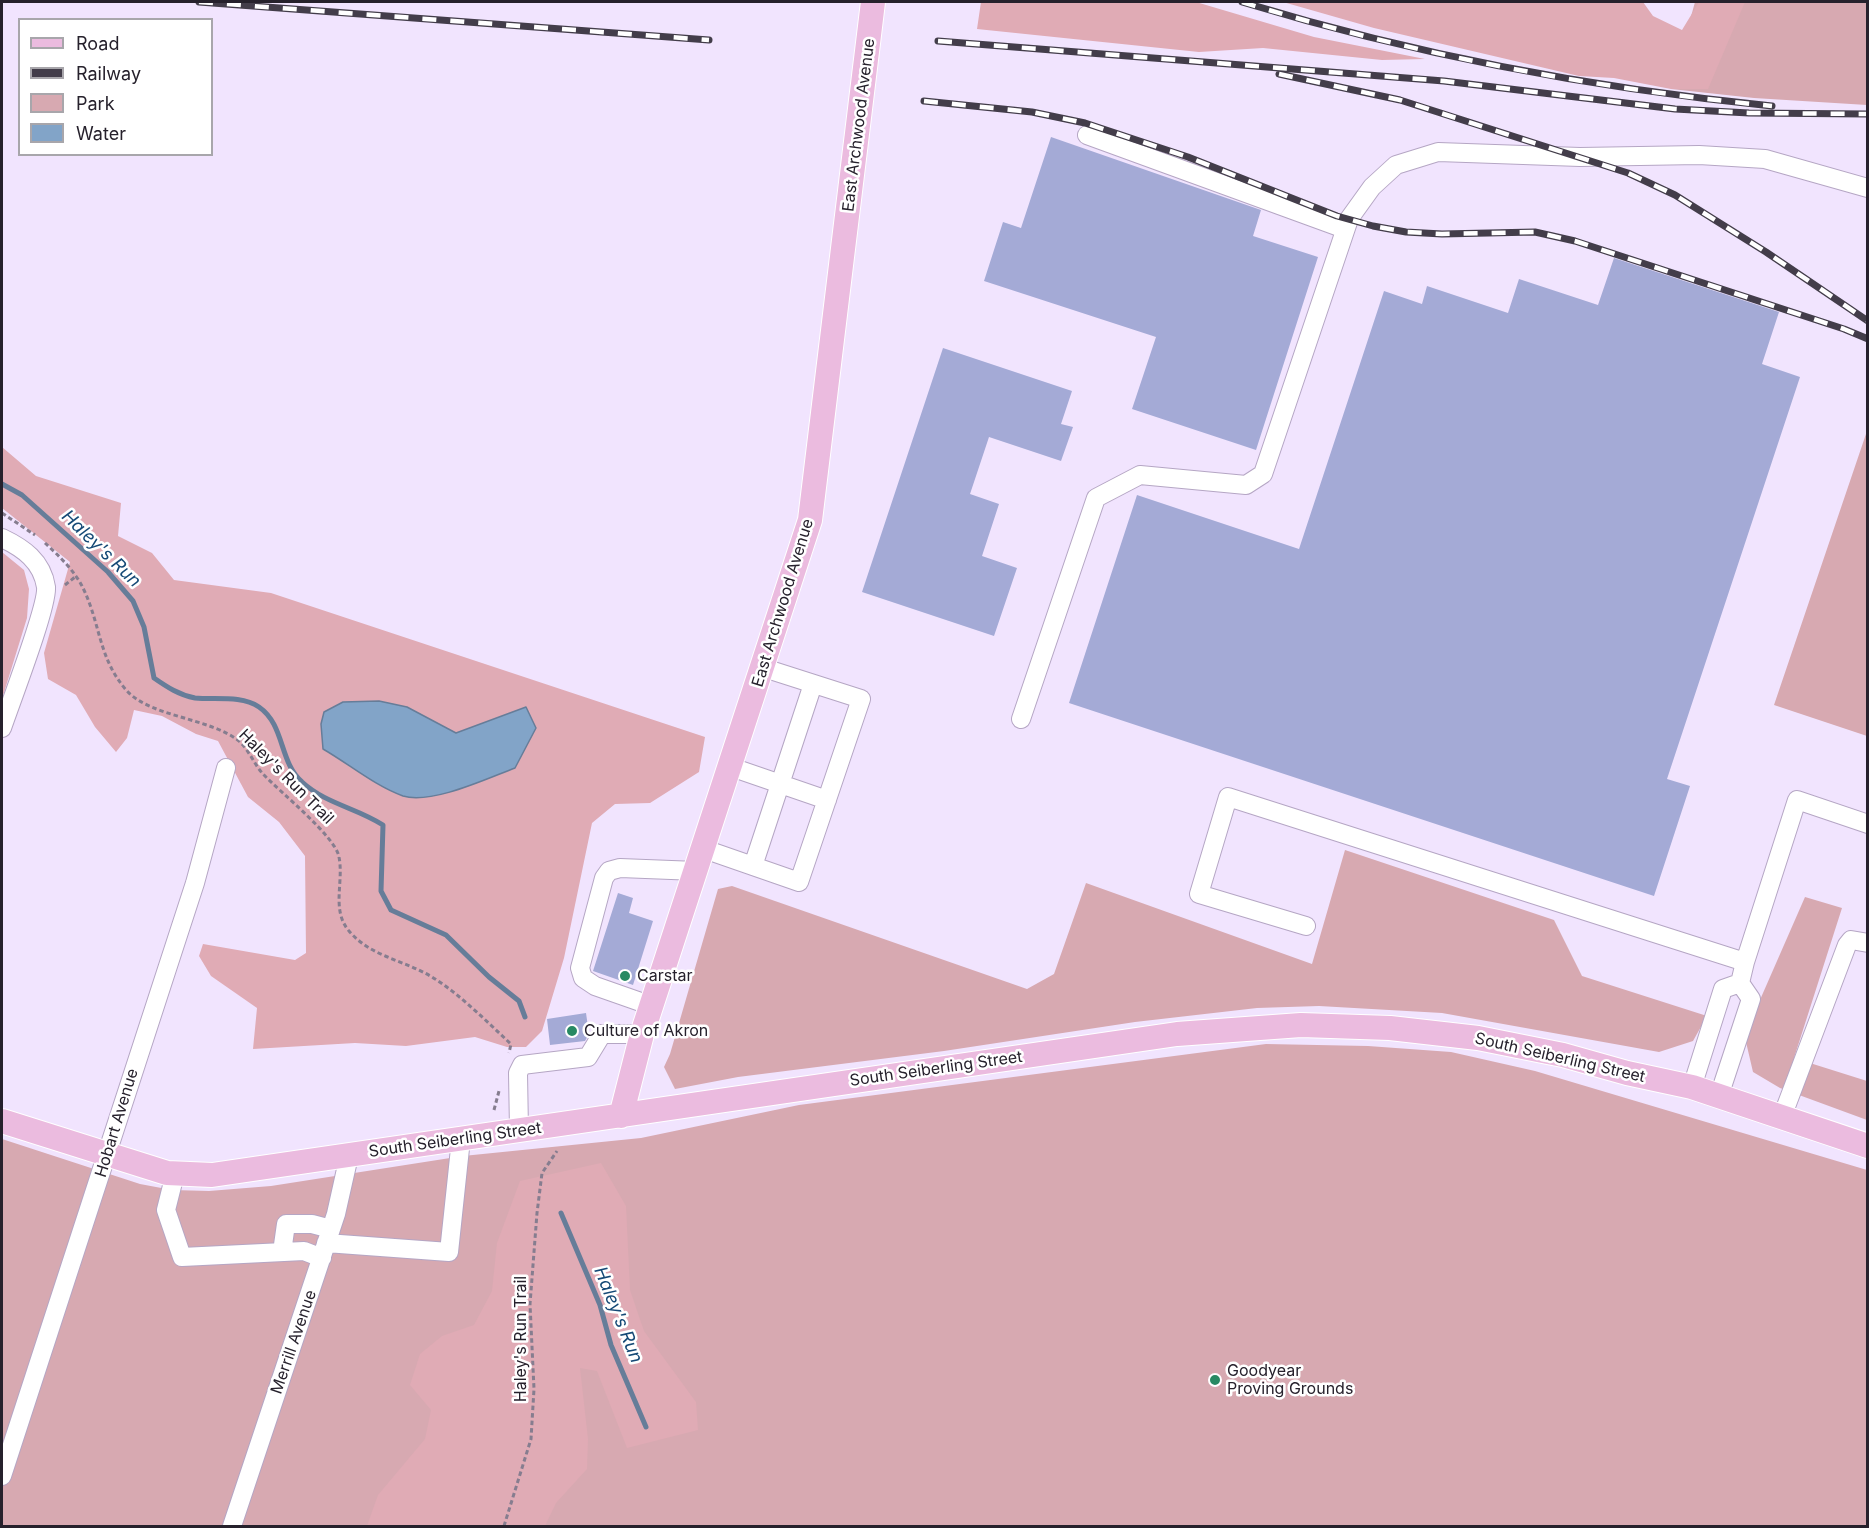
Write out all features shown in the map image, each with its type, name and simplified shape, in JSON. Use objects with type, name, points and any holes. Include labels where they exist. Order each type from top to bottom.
[{"type":"main road","name":"East Archwood Avenue","points":[[621,1116],[642,1034],[803,548],[815,492],[873,2]]},
{"type":"main road","name":"South Seiberling Street","points":[[2,1121],[107,1156],[175,1174],[212,1175],[1177,1034],[1301,1025],[1390,1028],[1478,1038],[1563,1055],[1627,1073],[1692,1087],[1868,1146]]},
{"type":"street","points":[[1087,135],[1345,229]]},
{"type":"street","points":[[1021,719],[1096,498],[1140,475],[1246,485],[1263,474],[1348,219],[1372,187],[1396,165],[1438,152],[1580,156],[1699,154],[1765,159],[1868,188]]},
{"type":"street","points":[[2,538],[22,547],[34,558],[46,586],[42,608],[2,728]]},
{"type":"street","points":[[652,1006],[595,986],[583,978],[580,968],[604,878],[609,871],[620,868],[701,860],[753,866],[799,882],[861,699],[764,668]]},
{"type":"street","points":[[753,866],[813,684]]},
{"type":"street","points":[[731,767],[827,800]]},
{"type":"street","name":"Hobart Avenue","points":[[2,1476],[195,883],[226,768]]},
{"type":"street","points":[[1306,926],[1199,894],[1228,797],[1745,962]]},
{"type":"street","points":[[1719,1096],[1751,999],[1740,983],[1745,962],[1797,800],[1868,824]]},
{"type":"street","points":[[1782,1117],[1847,945],[1851,940],[1857,939],[1868,943]]},
{"type":"street","points":[[1692,1087],[1723,989],[1740,983]]},
{"type":"street","points":[[519,1130],[518,1073],[522,1065],[588,1057],[602,1034],[642,1034]]},
{"type":"street","points":[[175,1174],[166,1210],[182,1257],[304,1251],[326,1243],[449,1252],[461,1139]]},
{"type":"street","name":"Merrill Avenue","points":[[232,1527],[326,1243],[349,1156]]},
{"type":"street","points":[[282,1252],[286,1224],[312,1224],[326,1243]]},
{"type":"path","name":"Haley's Run Trail","points":[[83,586],[110,669],[130,694],[166,712],[213,727],[239,742],[261,772],[331,838],[339,856],[339,912],[347,929],[364,947],[430,975],[454,992],[511,1044],[508,1055]]},
{"type":"path","points":[[494,1110],[500,1088]]},
{"type":"path","name":"Haley's Run Trail","points":[[504,1527],[531,1439],[534,1389],[530,1304],[537,1213],[542,1173],[557,1151]]},
{"type":"green space","points":[[1695,2],[1867,2],[1867,105],[1754,98],[1671,89]]},
{"type":"green space","points":[[1867,431],[1867,736],[1774,705]]},
{"type":"green space","points":[[1345,850],[1554,920],[1582,976],[1707,1016],[1693,1041],[1659,1052],[1442,1013],[1319,1006],[1257,1008],[1135,1022],[944,1051],[738,1077],[675,1089],[664,1067],[670,1054],[718,889],[732,886],[1027,989],[1054,974],[1086,883],[1312,964]]},
{"type":"green space","points":[[1805,897],[1842,908],[1794,1058],[1867,1081],[1867,1120],[1780,1088],[1753,1072],[1746,1042],[1756,1009]]},
{"type":"green space","points":[[1266,1044],[1368,1046],[1451,1052],[1535,1071],[1867,1170],[1867,1526],[2,1526],[2,1139],[140,1184],[172,1190],[209,1191],[271,1186],[463,1156],[641,1138],[799,1105]]},
{"type":"shaded area","points":[[981,2],[1196,2],[1314,37],[1425,59],[1382,60],[1263,48],[1199,52],[977,29]]},
{"type":"shaded area","points":[[1283,2],[1643,2],[1653,16],[1682,30],[1699,2],[1745,2],[1708,89],[1671,89],[1614,78],[1579,76],[1374,28]]},
{"type":"shaded area","points":[[2,447],[36,476],[121,503],[118,536],[152,553],[174,580],[271,593],[705,737],[699,772],[650,803],[615,804],[592,823],[564,958],[542,1031],[526,1047],[507,1047],[475,1037],[406,1046],[355,1043],[253,1049],[257,1008],[211,976],[199,956],[203,944],[295,960],[306,953],[305,856],[279,822],[248,797],[218,741],[196,734],[162,716],[134,710],[127,738],[116,752],[95,727],[76,695],[48,679],[44,653],[70,562],[2,508]]},
{"type":"shaded area","points":[[2,552],[24,570],[29,589],[27,618],[2,699]]},
{"type":"shaded area","points":[[601,1163],[626,1206],[630,1290],[644,1331],[696,1402],[698,1430],[627,1448],[597,1371],[580,1368],[588,1439],[587,1469],[556,1503],[545,1526],[367,1526],[378,1495],[425,1439],[431,1410],[410,1385],[420,1354],[442,1336],[474,1325],[492,1291],[497,1243],[520,1181]]},
{"type":"water","points":[[379,701],[407,707],[456,733],[526,707],[536,728],[515,768],[444,794],[415,798],[403,796],[372,781],[323,749],[321,724],[324,712],[343,702]]},
{"type":"building","points":[[1051,137],[1261,210],[1253,236],[1318,257],[1256,450],[1132,409],[1156,337],[984,281],[1003,222],[1021,228]]},
{"type":"building","points":[[1614,258],[1779,312],[1762,364],[1800,377],[1667,779],[1690,786],[1654,896],[1069,703],[1137,495],[1299,549],[1384,291],[1422,304],[1427,286],[1508,313],[1519,279],[1598,305]]},
{"type":"building","points":[[943,348],[1072,391],[1061,424],[1073,427],[1061,461],[989,437],[970,494],[999,504],[982,556],[1017,568],[994,636],[862,592]]},
{"type":"building","points":[[618,893],[633,898],[629,913],[653,921],[633,985],[593,971]]},
{"type":"building","points":[[586,1013],[589,1034],[585,1041],[550,1045],[547,1019]]},
{"type":"waterway","name":"Haley's Run","points":[[2,484],[22,495],[108,572],[133,601],[144,627],[154,678],[189,697],[236,699],[259,707],[273,724],[289,764],[302,782],[321,796],[383,825],[381,891],[391,910],[446,935],[489,977],[519,1001],[525,1017]]},
{"type":"waterway","name":"Haley's Run","points":[[561,1213],[600,1305],[611,1345],[646,1427]]},
{"type":"railway","points":[[199,2],[709,40]]},
{"type":"railway","points":[[1242,2],[1373,38],[1504,67],[1637,90],[1772,106]]},
{"type":"railway","points":[[938,41],[1444,81],[1675,109],[1749,113],[1867,114]]},
{"type":"railway","points":[[1279,74],[1400,100],[1628,173],[1675,195],[1766,252],[1868,321]]},
{"type":"railway","points":[[924,101],[1032,112],[1085,123],[1188,157],[1337,216],[1373,226],[1406,232],[1442,234],[1535,232],[1575,241],[1844,329],[1868,339]]},
{"type":"place","name":"Carstar","points":[[625,976]]},
{"type":"place","name":"Culture of Akron","points":[[572,1031]]},
{"type":"place","name":"Goodyear Proving Grounds","points":[[1215,1380]]}]
